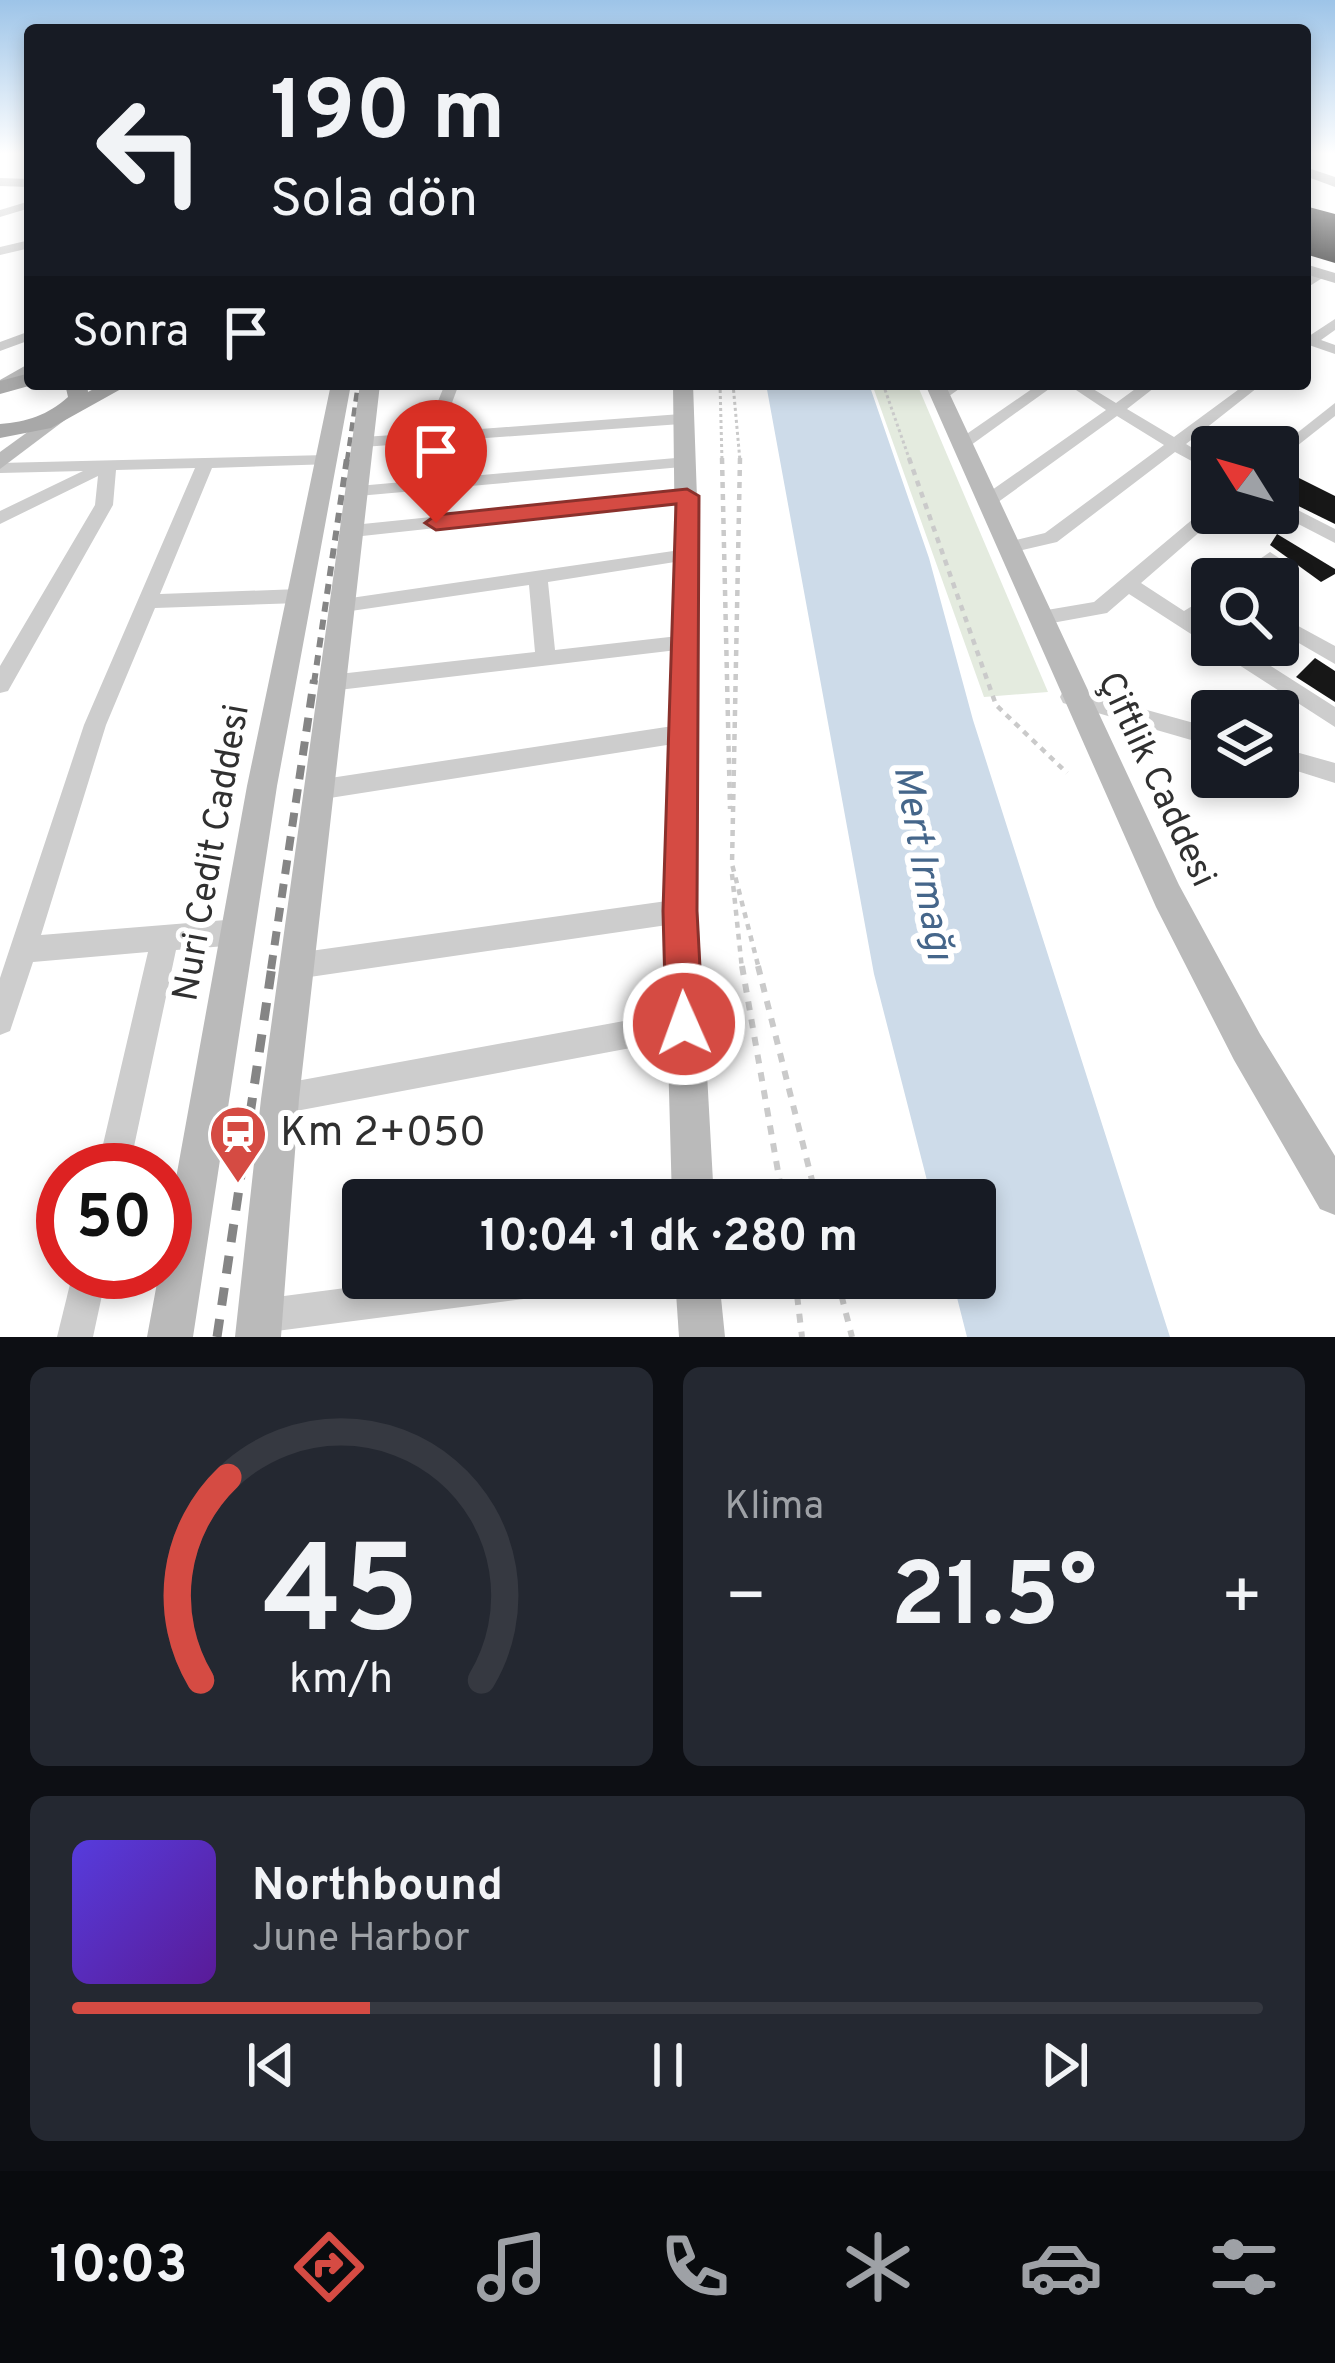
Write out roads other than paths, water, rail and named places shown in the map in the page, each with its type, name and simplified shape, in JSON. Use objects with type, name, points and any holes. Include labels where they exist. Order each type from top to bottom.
[{"type":"main road","points":[[0,465],[79,398],[77,390]]},
{"type":"main road","points":[[0,431],[26,428],[58,416],[108,390]]},
{"type":"main road","name":"Nuri Cedit Caddesi","points":[[170,1337],[238,932],[340,390]]},
{"type":"main road","points":[[259,1327],[280,1099],[369,390]]},
{"type":"main road","points":[[682,390],[687,462],[687,643],[680,911],[692,1179]]},
{"type":"main road","name":"Çiftlik Caddesi","points":[[946,390],[961,445],[1041,618],[1071,697],[1166,897],[1324,1165],[1335,1194]]},
{"type":"main road","points":[[699,1299],[702,1337]]},
{"type":"street","points":[[1311,342],[1335,323]]},
{"type":"street","points":[[431,437],[450,390]]},
{"type":"street","points":[[961,445],[1040,390]]},
{"type":"street","points":[[1085,390],[1191,454]]},
{"type":"street","points":[[988,501],[1144,390]]},
{"type":"street","points":[[1010,547],[1051,538],[1247,390]]},
{"type":"street","points":[[1299,441],[1331,417]]},
{"type":"street","points":[[363,442],[681,419]]},
{"type":"street","points":[[0,465],[327,460]]},
{"type":"street","points":[[358,491],[687,462]]},
{"type":"street","points":[[0,1022],[95,725],[206,463]]},
{"type":"street","points":[[0,518],[108,465]]},
{"type":"street","points":[[0,685],[104,505],[108,465]]},
{"type":"street","points":[[353,531],[687,496]]},
{"type":"street","points":[[1299,517],[1335,537]]},
{"type":"street","points":[[1041,618],[1100,608],[1191,530]]},
{"type":"street","points":[[344,605],[687,555]]},
{"type":"street","points":[[538,576],[546,659]]},
{"type":"street","points":[[1128,584],[1191,625]]},
{"type":"street","points":[[148,601],[300,596]]},
{"type":"street","points":[[1185,621],[1191,617]]},
{"type":"street","points":[[1299,635],[1335,656]]},
{"type":"street","points":[[330,683],[687,643]]},
{"type":"street","points":[[1255,666],[1335,718]]},
{"type":"street","points":[[1071,697],[1191,731]]},
{"type":"street","points":[[317,790],[686,733]]},
{"type":"street","points":[[1299,762],[1335,772]]},
{"type":"street","points":[[296,967],[680,911]]},
{"type":"street","points":[[26,949],[238,932]]},
{"type":"street","points":[[119,1143],[165,938]]},
{"type":"street","points":[[280,1099],[684,1024]]},
{"type":"street","points":[[76,1337],[84,1299]]},
{"type":"street","points":[[259,1327],[428,1299]]},
{"type":"water","name":"Mert Irmağı","points":[[767,390],[871,390],[929,558],[973,720],[1170,1337],[967,1337],[957,1299],[996,1299],[996,1179],[927,1179],[874,974]]},
{"type":"railway","points":[[347,461],[357,390]]},
{"type":"railway","points":[[314,683],[347,458]]},
{"type":"railway","points":[[271,969],[314,680]]},
{"type":"railway","points":[[217,1337],[272,966]]},
{"type":"place","name":"Km 2+050","points":[[238,1185]]}]
